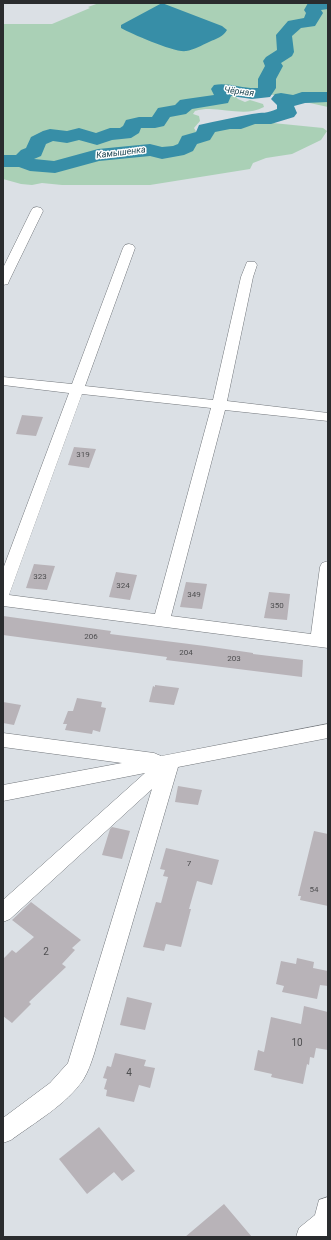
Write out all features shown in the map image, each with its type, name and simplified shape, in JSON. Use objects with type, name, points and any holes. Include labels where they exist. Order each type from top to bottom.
[{"type":"street","points":[[3,281],[37,211]]},
{"type":"street","points":[[3,591],[129,248]]},
{"type":"street","points":[[161,621],[219,405],[247,277],[251,265]]},
{"type":"street","points":[[3,381],[328,417]]},
{"type":"street","points":[[3,600],[323,641],[328,567]]},
{"type":"street","points":[[3,793],[328,731]]},
{"type":"street","points":[[3,740],[170,762]]},
{"type":"street","points":[[3,913],[170,762]]},
{"type":"street","points":[[3,1132],[62,1087],[75,1073],[83,1054],[170,762]]},
{"type":"street","points":[[308,1237],[326,1221],[328,1209]]},
{"type":"green space","points":[[99,3],[328,3],[328,107],[264,93],[250,94],[232,92],[225,88],[220,89],[233,94],[238,99],[245,102],[250,100],[263,104],[264,107],[247,112],[212,109],[195,111],[193,114],[199,116],[200,121],[194,128],[197,133],[189,140],[203,136],[206,133],[206,129],[215,126],[241,123],[258,118],[273,123],[323,128],[327,131],[321,140],[292,154],[266,158],[253,163],[250,169],[150,185],[62,185],[42,183],[32,185],[21,184],[3,179],[3,24],[52,24]]},
{"type":"water","points":[[162,3],[222,26],[227,30],[224,34],[195,49],[180,51],[121,28],[121,25]]},
{"type":"building","points":[[22,415],[43,417],[36,436],[16,434]]},
{"type":"building","points":[[74,447],[96,449],[89,468],[68,465]]},
{"type":"building","points":[[34,564],[55,566],[47,590],[26,588]]},
{"type":"building","points":[[116,572],[137,575],[130,600],[109,597]]},
{"type":"building","points":[[186,582],[207,584],[202,609],[180,607]]},
{"type":"building","points":[[269,592],[290,594],[287,620],[264,618]]},
{"type":"building","points":[[3,616],[111,631],[110,634],[303,660],[302,677],[166,660],[167,657],[3,635]]},
{"type":"building","points":[[155,685],[179,688],[174,705],[149,702],[153,686],[155,687]]},
{"type":"building","points":[[77,698],[102,702],[101,707],[106,708],[100,732],[93,730],[92,734],[65,730],[67,724],[63,724],[68,711],[73,711]]},
{"type":"building","points":[[3,702],[21,705],[14,725],[3,723]]},
{"type":"building","points":[[178,786],[202,790],[198,805],[175,802]]},
{"type":"building","points":[[112,827],[130,831],[122,859],[102,855],[110,829]]},
{"type":"building","points":[[314,831],[328,834],[328,906],[300,900],[301,896],[298,896]]},
{"type":"building","points":[[166,848],[219,860],[212,885],[197,881],[181,947],[166,944],[164,951],[143,947],[156,902],[161,903],[168,877],[163,876],[165,870],[160,869]]},
{"type":"building","points":[[31,902],[81,940],[72,948],[75,950],[62,964],[66,967],[29,1002],[31,1004],[12,1023],[3,1016],[3,959],[12,950],[16,953],[34,937],[12,920]]},
{"type":"building","points":[[297,958],[314,962],[313,968],[328,971],[328,986],[320,985],[317,999],[282,992],[284,986],[276,984],[281,961],[296,964]]},
{"type":"building","points":[[127,997],[152,1003],[145,1030],[120,1025]]},
{"type":"building","points":[[304,1006],[328,1012],[328,1050],[316,1048],[314,1058],[310,1057],[309,1065],[307,1064],[303,1084],[271,1077],[272,1074],[254,1070],[258,1050],[264,1052],[271,1017],[301,1024]]},
{"type":"building","points":[[115,1053],[146,1060],[144,1066],[155,1068],[150,1088],[139,1085],[134,1102],[106,1096],[107,1090],[104,1089],[107,1079],[103,1078],[107,1066],[111,1067]]},
{"type":"building","points":[[99,1127],[135,1171],[122,1181],[114,1172],[87,1194],[59,1159]]},
{"type":"building","points":[[224,1204],[252,1237],[185,1237]]},
{"type":"waterway","name":"Чёрная","points":[[21,161],[28,154],[34,152],[38,141],[50,135],[67,137],[79,134],[97,139],[110,134],[124,134],[132,129],[133,124],[158,122],[164,112],[180,110],[186,104],[222,99],[223,91],[220,89],[248,94],[264,93],[267,88],[267,79],[274,66],[272,61],[286,52],[284,35],[294,25],[299,23],[309,23],[315,13],[312,10],[314,6],[328,4]]},
{"type":"waterway","name":"Камышенка","points":[[21,161],[30,165],[55,167],[98,155],[150,150],[162,153],[177,151],[186,147],[189,140],[203,136],[206,133],[206,129],[230,123],[241,123],[254,119],[271,119],[283,113],[288,113],[288,110],[285,108],[286,104],[280,99],[281,98],[296,101],[302,97],[328,97]]},
{"type":"waterway","name":"Чёрная","points":[[3,161],[21,161]]}]
